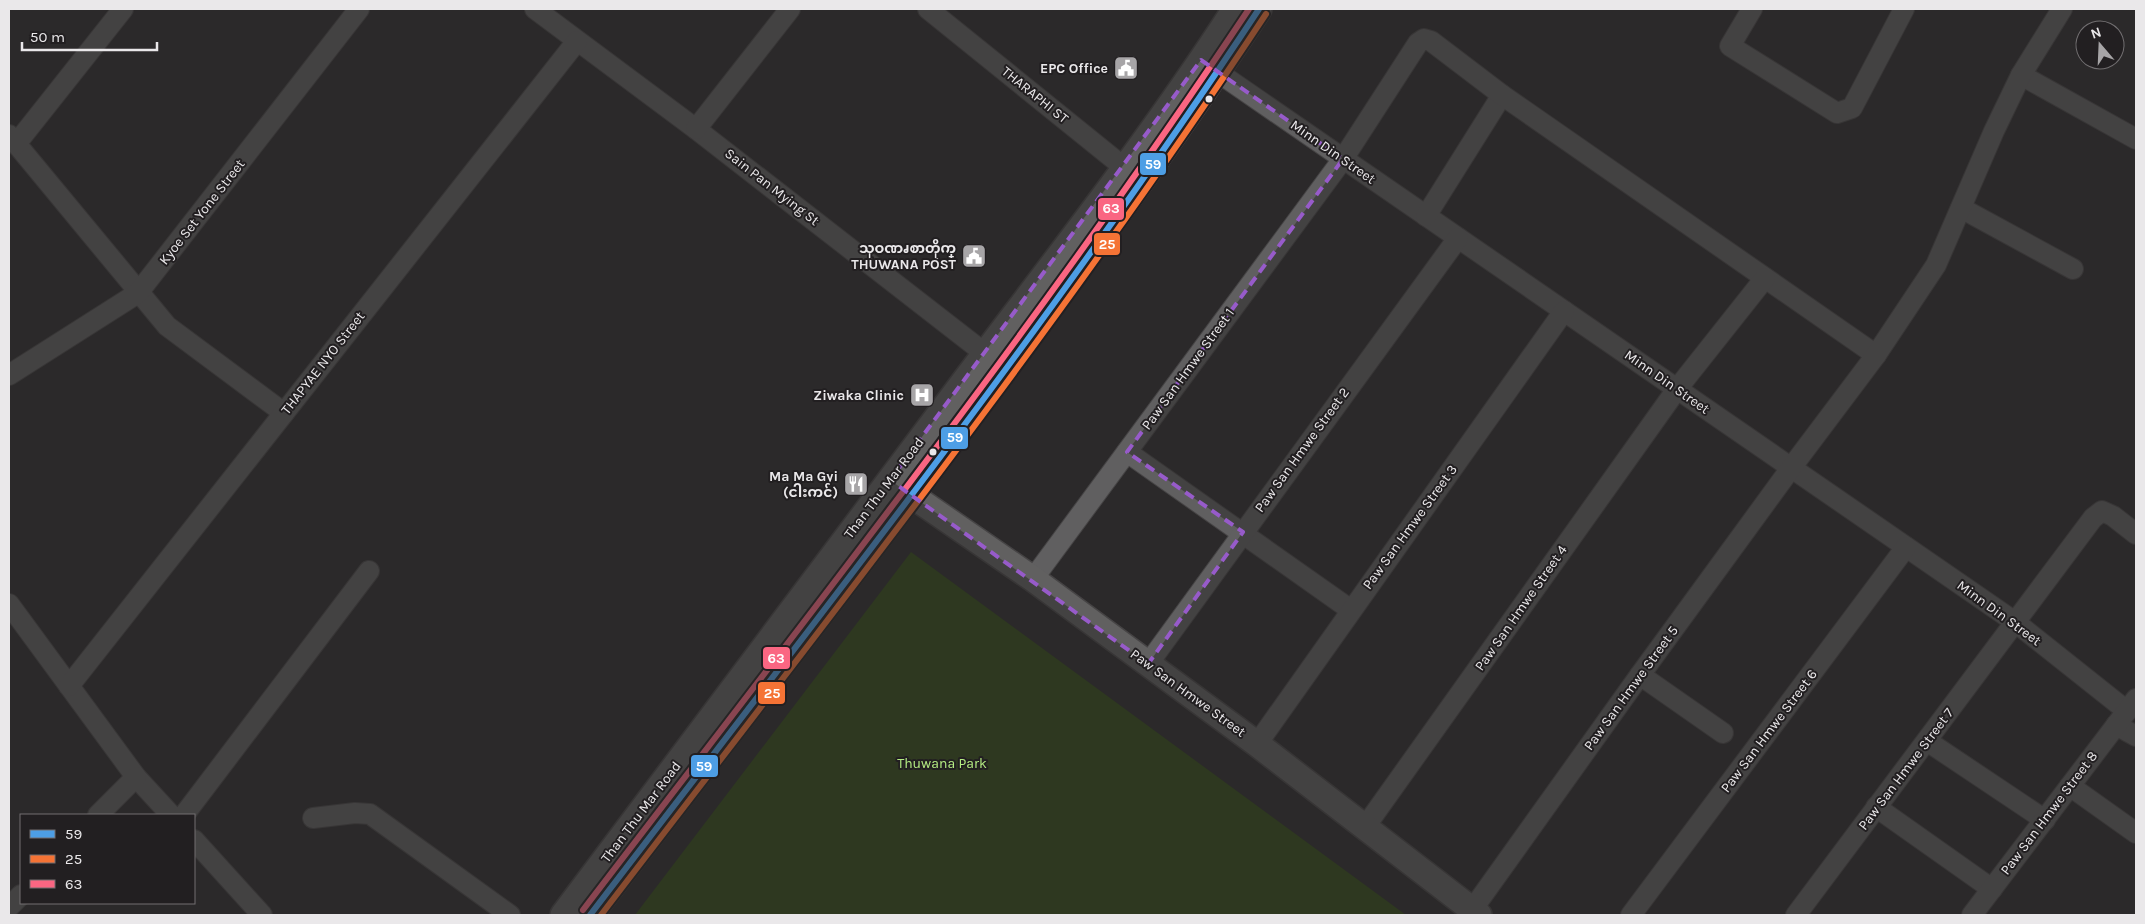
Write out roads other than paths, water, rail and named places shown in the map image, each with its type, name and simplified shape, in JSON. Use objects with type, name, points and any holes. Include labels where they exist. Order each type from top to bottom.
[{"type":"main road","name":"Than Thu Mar Road","points":[[1210,66],[1235,9]]},
{"type":"main road","name":"Than Thu Mar Road","points":[[590,915],[912,495],[1006,368],[1133,174],[1210,66],[1259,9]]},
{"type":"main road","name":"Than Thu Mar Road","points":[[563,915],[985,353],[1133,174]]},
{"type":"main road","name":"Paw San Hmwe Street","points":[[890,480],[1032,579],[1257,744],[1476,912]]},
{"type":"street","points":[[122,9],[12,140],[167,326],[284,413]]},
{"type":"street","name":"Kyoe Set Yone Street","points":[[9,375],[138,293],[360,9]]},
{"type":"street","name":"Sain Pan Mying St","points":[[536,9],[696,129],[1006,368]]},
{"type":"street","points":[[696,129],[790,9]]},
{"type":"street","name":"THARAPHI ST","points":[[928,9],[1133,174]]},
{"type":"street","points":[[1752,9],[1730,46],[1838,113],[1852,108],[1904,9]]},
{"type":"street","name":"Paw San Hmwe Street 5","points":[[1476,912],[1640,674],[1876,355],[1936,265],[1994,131],[2021,75],[2062,9]]},
{"type":"street","name":"Paw San Hmwe Street 1","points":[[1032,579],[1343,159],[1418,43],[1424,40],[1430,41],[1502,94]]},
{"type":"street","name":"THAPYAE NYO Street","points":[[69,686],[577,41]]},
{"type":"street","name":"Minn Din Street","points":[[1210,66],[2015,622],[2126,711],[2136,736]]},
{"type":"street","points":[[2021,75],[2136,139]]},
{"type":"street","points":[[1426,216],[1502,94],[1876,355]]},
{"type":"street","points":[[1961,208],[2072,269]]},
{"type":"street","name":"Paw San Hmwe Street 2","points":[[1148,664],[1458,238]]},
{"type":"street","name":"Paw San Hmwe Street 4","points":[[1365,827],[1677,389],[1765,278]]},
{"type":"street","name":"Paw San Hmwe Street 3","points":[[1257,744],[1350,610],[1564,311]]},
{"type":"street","points":[[1127,452],[1243,532],[1350,610]]},
{"type":"street","name":"Paw San Hmwe Street 7","points":[[1796,915],[2093,518],[2102,512],[2113,516],[2136,534]]},
{"type":"street","name":"Paw San Hmwe Street 6","points":[[1631,915],[1906,547]]},
{"type":"street","points":[[185,814],[368,571]]},
{"type":"street","points":[[9,604],[136,777],[170,814]]},
{"type":"street","points":[[1640,674],[1723,733]]},
{"type":"street","name":"Paw San Hmwe Street 8","points":[[1972,915],[2126,711]]},
{"type":"street","points":[[1926,741],[2044,820]]},
{"type":"street","points":[[99,814],[136,777]]},
{"type":"street","points":[[2070,786],[2136,833]]},
{"type":"street","points":[[1876,808],[1992,888]]},
{"type":"street","points":[[312,818],[355,813],[370,814],[510,915]]},
{"type":"street","points":[[195,841],[262,915]]},
{"type":"street","points":[[9,908],[20,896]]},
{"type":"place","name":"EPC Office","points":[[1126,68]]},
{"type":"place","name":"သုဝဏၧစာတိုက္ THUWANA POST","points":[[974,256]]},
{"type":"place","name":"Ziwaka Clinic","points":[[922,395]]},
{"type":"place","name":"Ma Ma Gyi (ငါးကင်)","points":[[856,484]]},
{"type":"park label","name":"Thuwana Park","points":[[942,763]]}]
